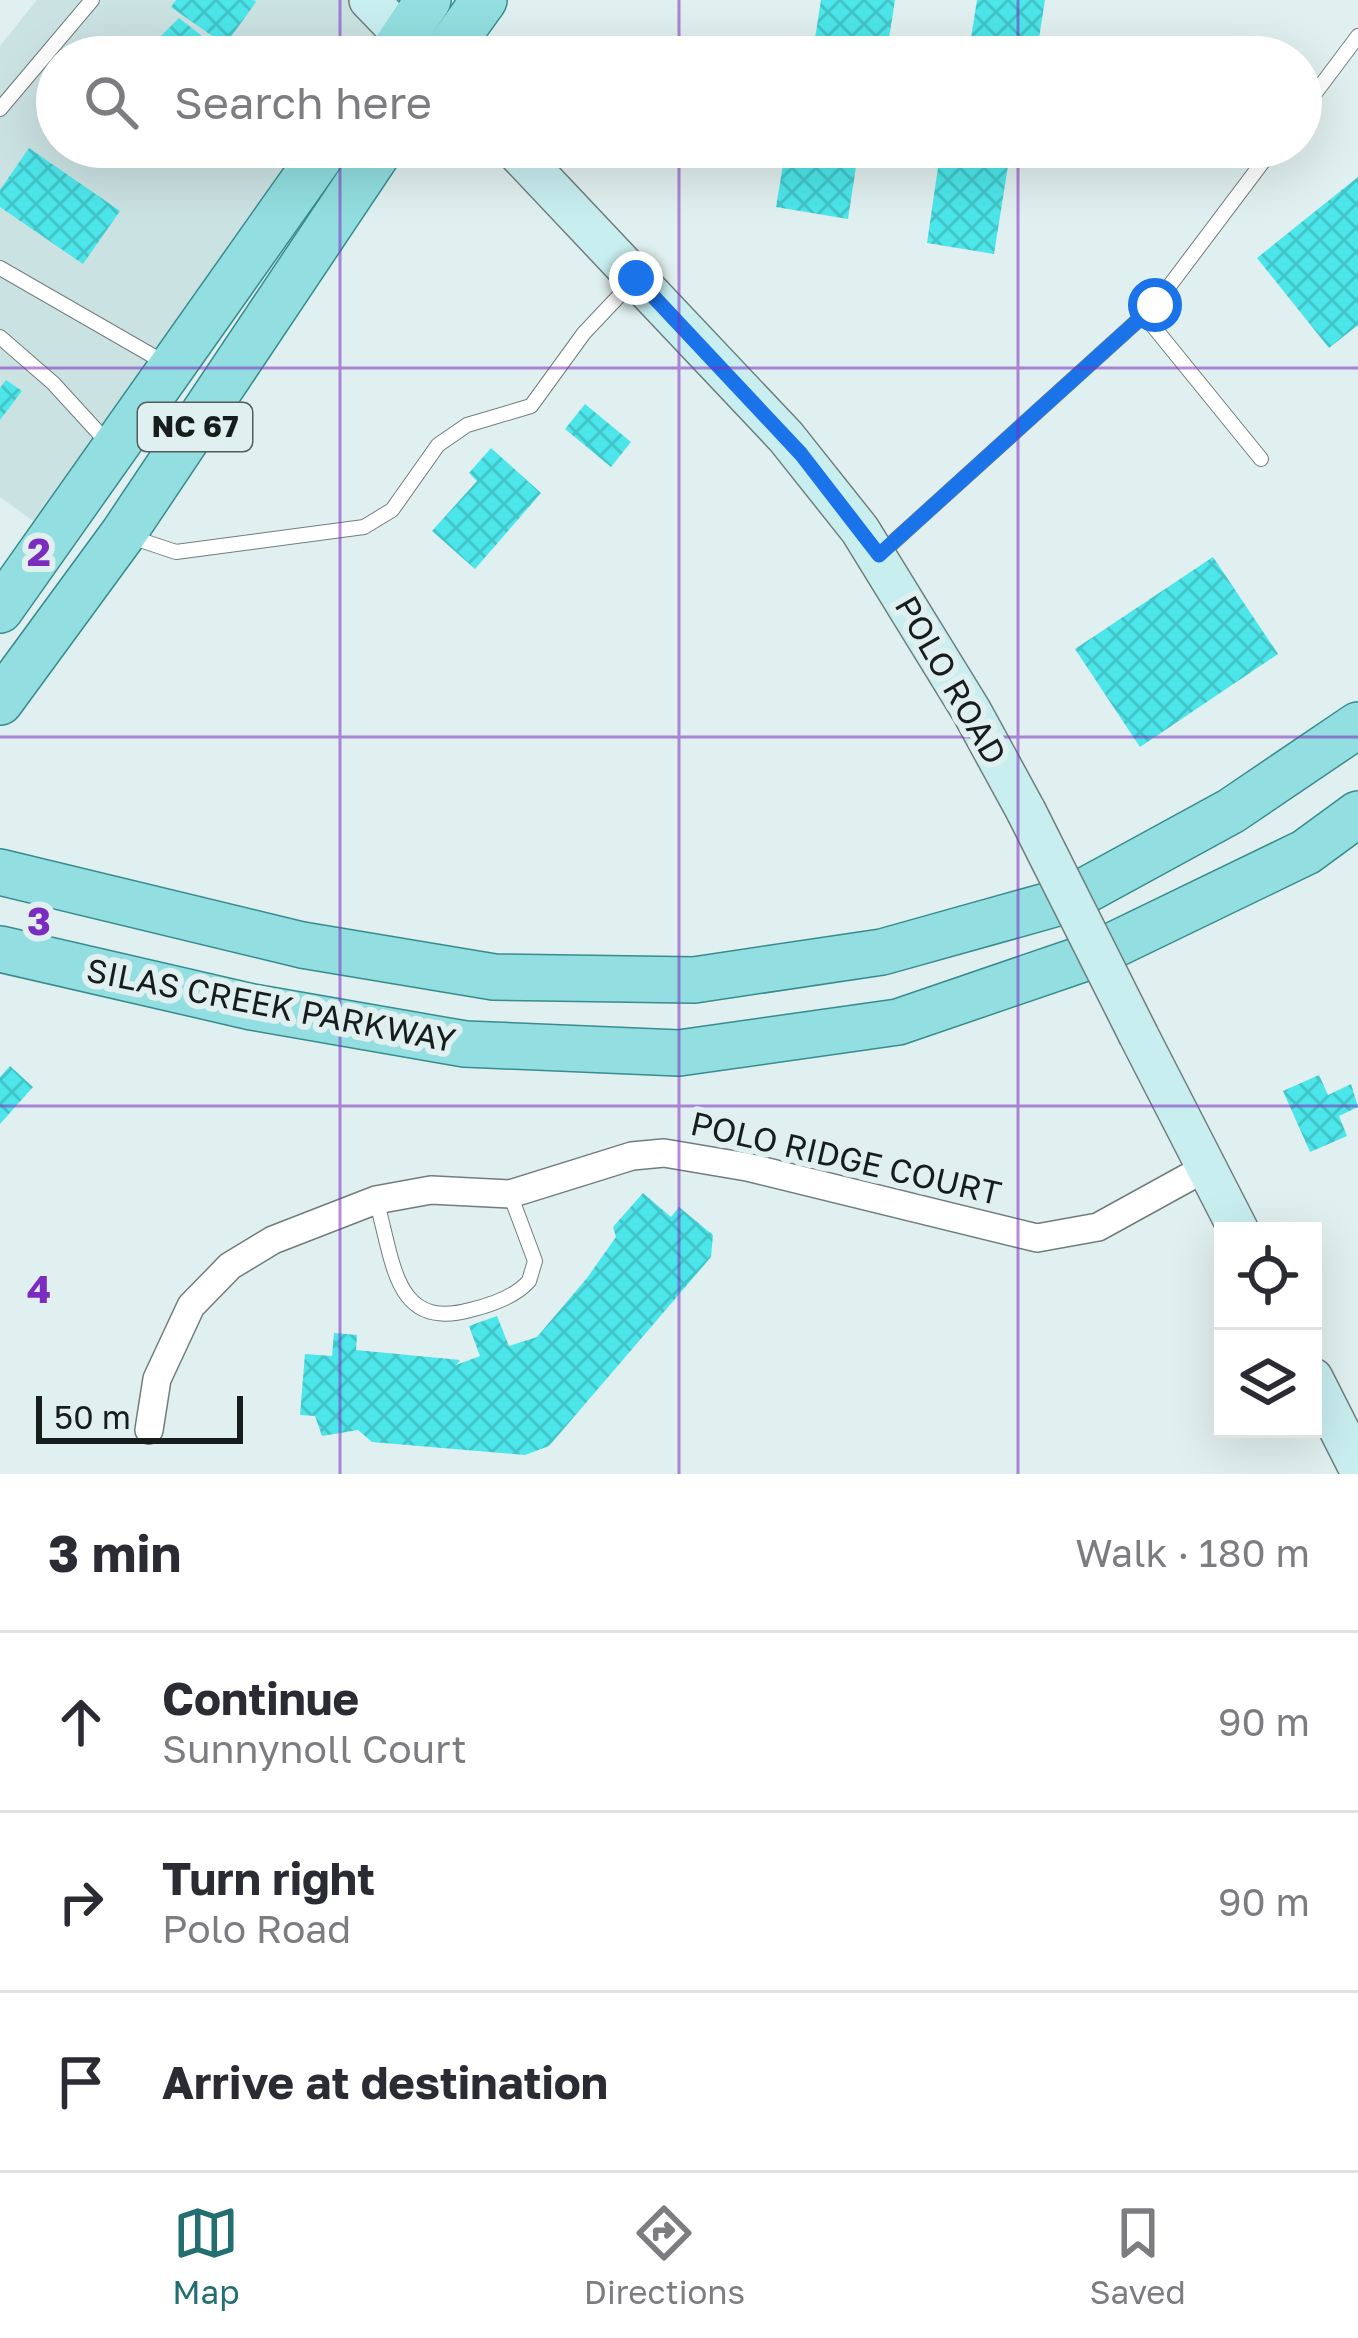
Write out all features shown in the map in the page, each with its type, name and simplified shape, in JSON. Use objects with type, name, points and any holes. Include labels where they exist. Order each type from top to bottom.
[{"type":"main road","points":[[369,0],[412,36]]},
{"type":"main road","points":[[426,36],[484,0]]},
{"type":"main road","name":"NC 67","points":[[0,610],[312,168]]},
{"type":"main road","name":"NC 67","points":[[0,702],[123,535],[368,168]]},
{"type":"main road","name":"POLO ROAD","points":[[532,168],[801,454],[879,555],[1025,812],[1234,1222]]},
{"type":"main road","name":"SILAS CREEK PARKWAY","points":[[0,872],[302,945],[494,977],[694,980],[883,952],[1068,900],[1231,812],[1358,725]]},
{"type":"main road","name":"SILAS CREEK PARKWAY","points":[[0,949],[252,1007],[465,1044],[679,1053],[898,1022],[1091,956],[1306,852],[1358,814]]},
{"type":"main road","points":[[1322,1396],[1358,1466]]},
{"type":"street","name":"POLO RIDGE COURT","points":[[149,1430],[157,1379],[171,1340],[230,1266],[273,1240],[376,1200],[431,1190],[510,1194],[632,1156],[664,1153],[1037,1238],[1098,1227],[1207,1167]]},
{"type":"lane","points":[[62,36],[92,0]]},
{"type":"lane","points":[[1322,84],[1358,36]]},
{"type":"lane","points":[[0,109],[36,66]]},
{"type":"lane","points":[[879,555],[1144,315],[1258,168]]},
{"type":"lane","points":[[0,268],[172,367]]},
{"type":"lane","points":[[123,535],[176,552],[364,527],[392,510],[439,446],[453,435],[480,420],[531,406],[584,333],[636,278]]},
{"type":"lane","points":[[1144,315],[1261,459]]},
{"type":"lane","points":[[0,337],[53,383],[94,432],[115,448]]},
{"type":"lane","points":[[376,1200],[404,1291],[419,1312],[438,1319],[489,1305],[529,1280],[535,1261],[510,1194]]},
{"type":"shaded area","points":[[37,0],[440,0],[408,36],[36,36],[36,168],[312,168],[54,536],[0,497],[0,46]]},
{"type":"building","points":[[176,0],[256,2],[231,36],[212,36],[171,7]]},
{"type":"building","points":[[821,0],[895,0],[889,36],[815,36]]},
{"type":"building","points":[[977,0],[1045,0],[1039,36],[971,36]]},
{"type":"building","points":[[179,18],[202,36],[161,36]]},
{"type":"building","points":[[29,148],[36,153],[36,168],[58,168],[120,211],[83,264],[0,207],[0,190]]},
{"type":"building","points":[[782,168],[856,168],[848,219],[776,207]]},
{"type":"building","points":[[938,168],[1008,168],[994,254],[927,243]]},
{"type":"building","points":[[1358,177],[1358,325],[1329,348],[1257,258]]},
{"type":"building","points":[[6,380],[22,391],[0,420],[0,388]]},
{"type":"building","points":[[585,404],[631,442],[611,467],[565,429]]},
{"type":"building","points":[[491,448],[541,493],[475,569],[432,531],[477,481],[469,473]]},
{"type":"building","points":[[1213,557],[1278,654],[1140,747],[1075,649]]},
{"type":"building","points":[[10,1066],[33,1087],[0,1124],[0,1077]]},
{"type":"building","points":[[1319,1075],[1328,1095],[1351,1084],[1358,1107],[1339,1116],[1347,1136],[1310,1152],[1283,1091]]},
{"type":"building","points":[[643,1193],[671,1217],[679,1207],[713,1235],[711,1257],[549,1446],[525,1455],[372,1442],[358,1430],[322,1436],[315,1416],[300,1415],[305,1354],[332,1356],[334,1333],[357,1335],[356,1350],[460,1360],[456,1365],[480,1356],[469,1326],[497,1316],[509,1346],[537,1337],[587,1278],[616,1237],[613,1227]]},
{"type":"route","points":[[636,278],[801,454],[879,555],[1155,305]]}]
